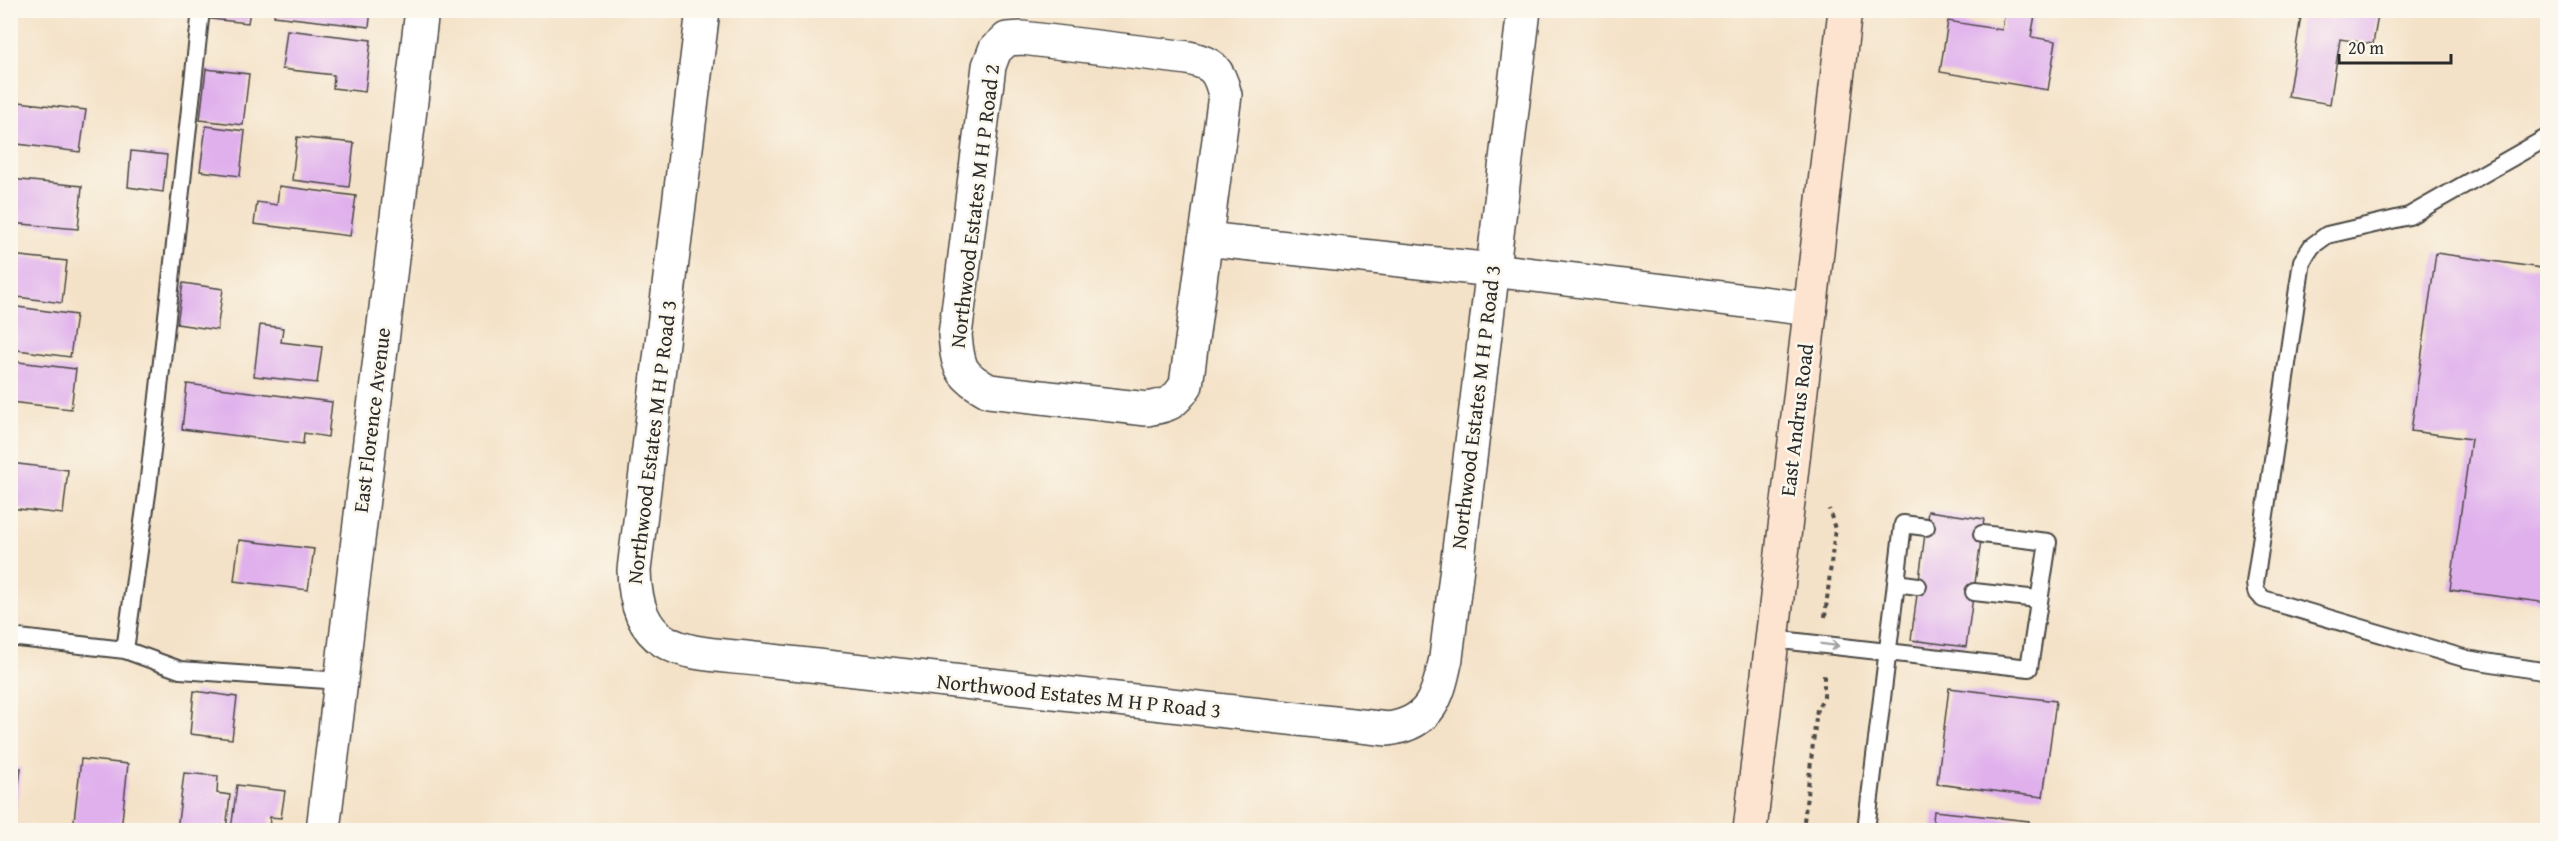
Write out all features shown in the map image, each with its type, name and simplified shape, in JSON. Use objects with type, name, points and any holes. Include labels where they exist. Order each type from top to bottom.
[{"type":"street","name":"East Florence Avenue","points":[[323,831],[422,10]]},
{"type":"street","name":"Northwood Estates M H P Road 3","points":[[703,10],[634,570],[635,594],[642,619],[651,632],[679,649],[1368,729],[1406,726],[1420,718],[1432,705],[1441,683],[1446,658],[1524,10]]},
{"type":"street","name":"East Andrus Road","points":[[1756,830],[1772,639],[1845,10]]},
{"type":"street","name":"Northwood Estates M H P Road 2","points":[[1022,38],[1188,58],[1205,62],[1214,69],[1221,79],[1225,95],[1205,239],[1186,385],[1175,401],[1147,410],[1059,398],[1012,395],[989,391],[968,379],[957,359],[955,335],[988,66],[995,51],[1007,39],[1022,38]]},
{"type":"street","points":[[1205,239],[1493,270],[1810,309]]},
{"type":"lane","points":[[125,650],[148,487],[201,10]]},
{"type":"lane","points":[[2547,137],[2409,216],[2326,235],[2312,246],[2302,261],[2255,583],[2256,591],[2264,599],[2467,659],[2547,672]]},
{"type":"lane","points":[[1866,831],[1903,524],[1926,527]]},
{"type":"lane","points":[[1772,639],[2029,668],[2048,542],[1982,534]]},
{"type":"lane","points":[[1896,583],[1918,586]]},
{"type":"lane","points":[[1974,592],[2038,599]]},
{"type":"lane","points":[[10,637],[125,650],[180,670],[341,681]]},
{"type":"building","points":[[212,10],[250,10],[248,23],[211,19]]},
{"type":"building","points":[[275,10],[371,10],[369,27],[274,16]]},
{"type":"building","points":[[2005,10],[2036,10],[2031,37],[2056,41],[2048,90],[1940,72],[1948,21],[2002,30]]},
{"type":"building","points":[[2302,10],[2379,10],[2373,44],[2340,39],[2330,104],[2288,97]]},
{"type":"building","points":[[287,30],[371,40],[365,92],[333,88],[334,75],[282,69]]},
{"type":"building","points":[[206,69],[249,74],[243,125],[200,120]]},
{"type":"building","points":[[10,101],[86,110],[80,152],[10,143]]},
{"type":"building","points":[[206,126],[245,131],[240,176],[200,171]]},
{"type":"building","points":[[297,137],[354,143],[349,187],[292,180]]},
{"type":"building","points":[[131,151],[167,155],[163,192],[128,187]]},
{"type":"building","points":[[10,179],[82,186],[78,229],[10,223]]},
{"type":"building","points":[[279,186],[356,196],[350,236],[254,224],[257,202],[277,205]]},
{"type":"building","points":[[2436,253],[2548,269],[2548,603],[2450,590],[2471,439],[2411,431]]},
{"type":"building","points":[[10,255],[67,261],[62,303],[10,296]]},
{"type":"building","points":[[183,283],[223,289],[217,330],[177,324]]},
{"type":"building","points":[[10,306],[76,315],[70,357],[10,349]]},
{"type":"building","points":[[260,325],[283,328],[281,342],[322,347],[317,383],[254,376]]},
{"type":"building","points":[[10,361],[76,369],[71,409],[10,402]]},
{"type":"building","points":[[187,384],[332,402],[328,437],[304,433],[303,444],[182,429]]},
{"type":"building","points":[[10,463],[68,470],[63,514],[10,508]]},
{"type":"building","points":[[1928,511],[1984,519],[1966,647],[1911,640]]},
{"type":"building","points":[[239,540],[314,549],[308,590],[234,581]]},
{"type":"building","points":[[1949,688],[2056,701],[2043,797],[1937,784]]},
{"type":"building","points":[[194,691],[237,697],[232,739],[190,734]]},
{"type":"building","points":[[81,759],[128,764],[121,830],[73,830]]},
{"type":"building","points":[[10,767],[21,768],[13,830],[10,830]]},
{"type":"building","points":[[184,773],[218,776],[217,793],[230,795],[226,830],[177,830]]},
{"type":"building","points":[[237,785],[285,791],[281,818],[270,817],[269,830],[231,830]]},
{"type":"building","points":[[1934,811],[2029,821],[2028,830],[1932,830]]}]
